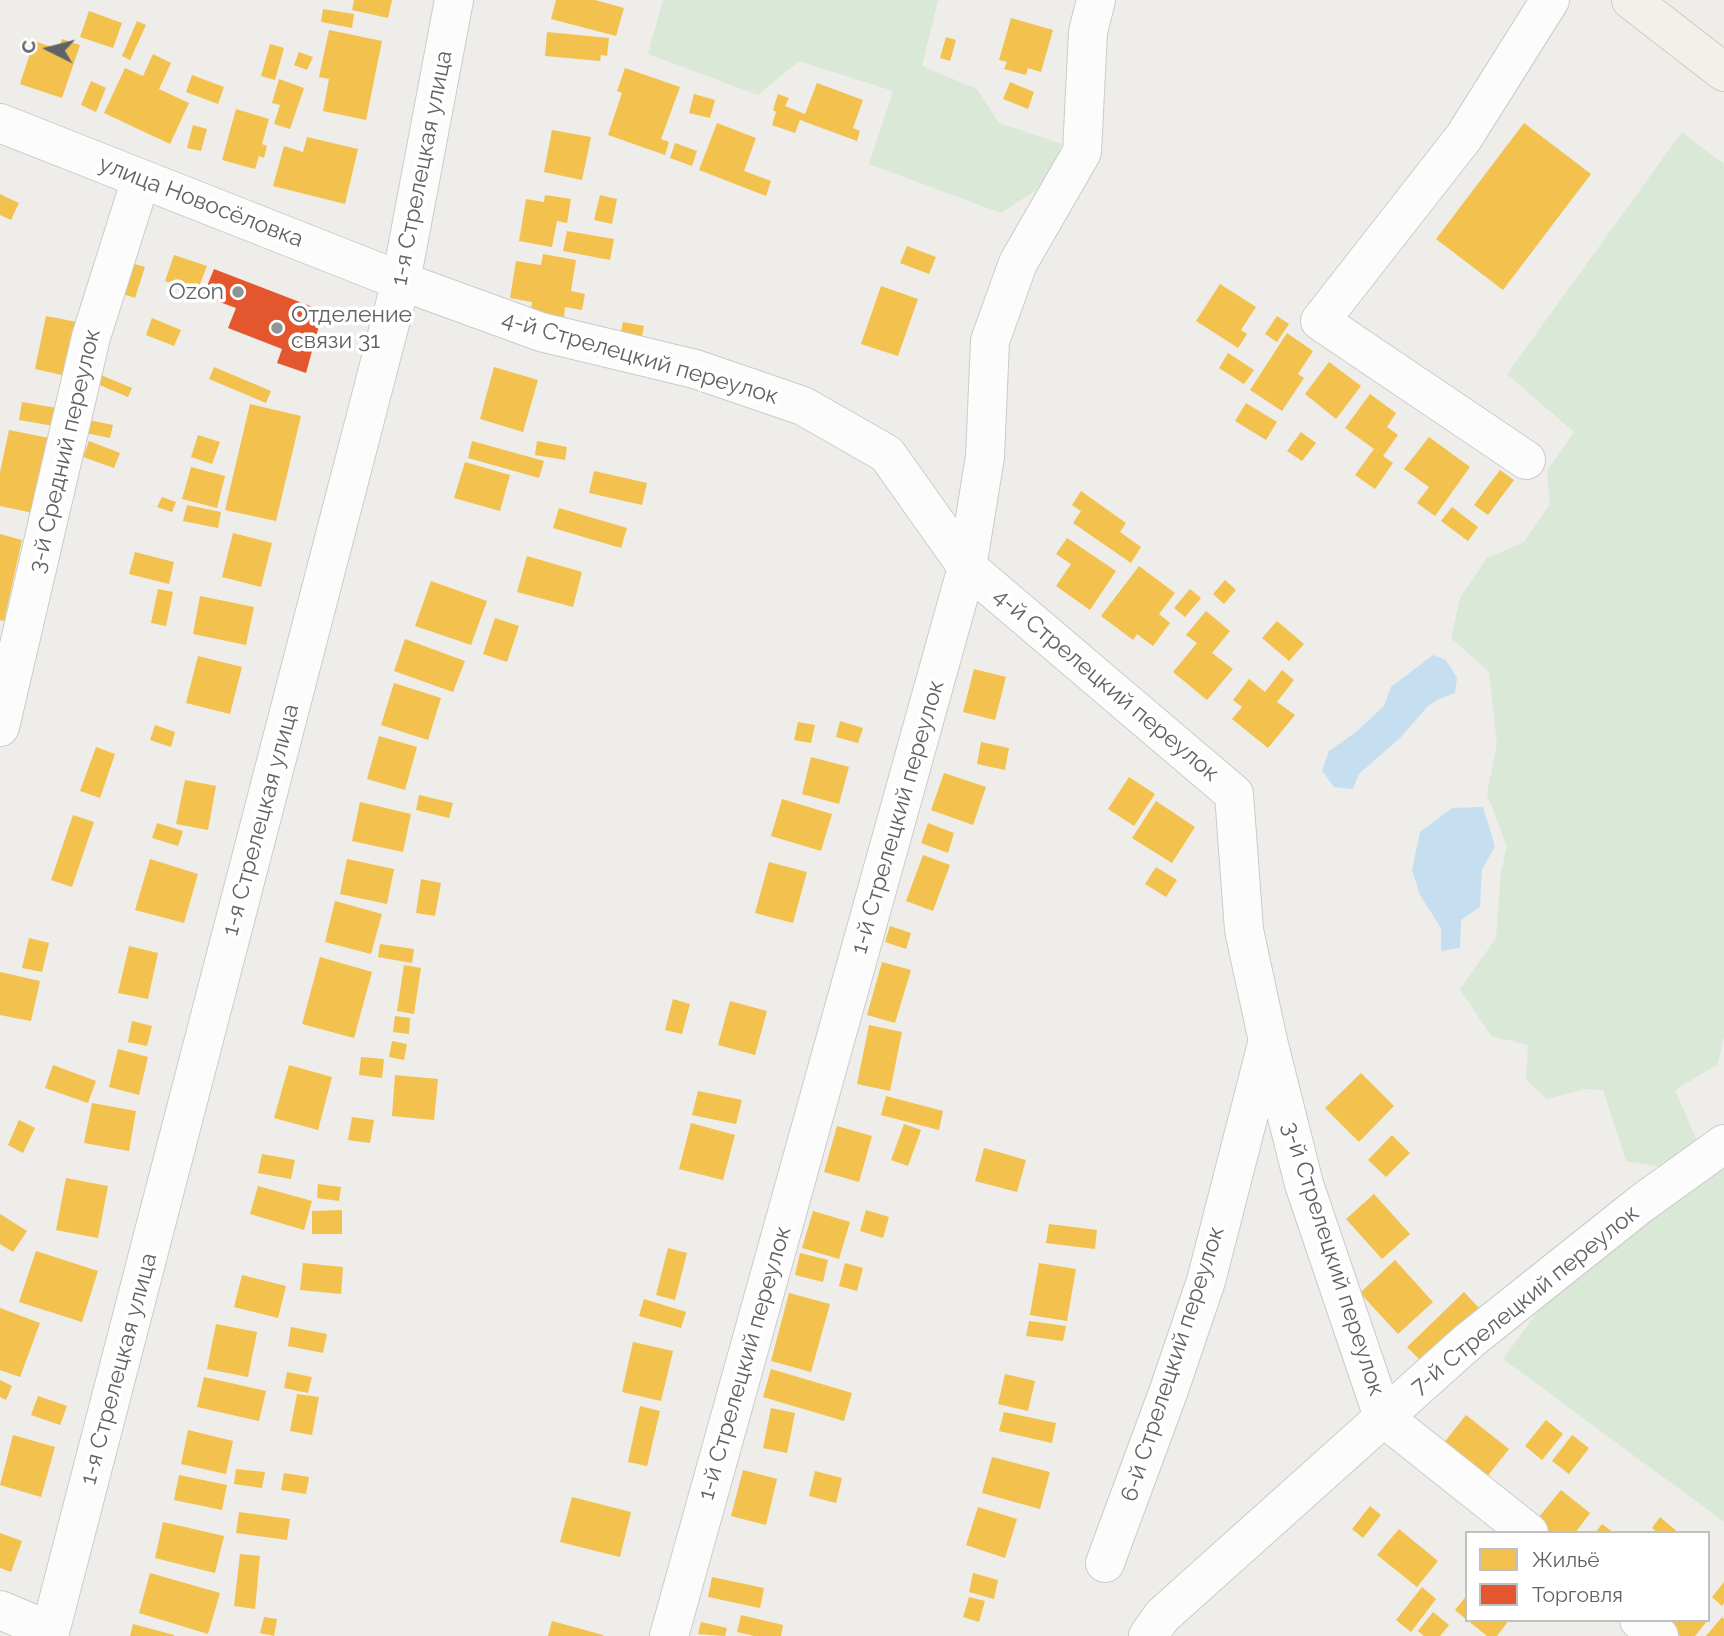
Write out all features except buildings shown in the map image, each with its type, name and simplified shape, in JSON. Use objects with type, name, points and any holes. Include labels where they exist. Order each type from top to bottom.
[{"type":"main road","points":[[1631,0],[1724,72]]},
{"type":"street","name":"1-я Стрелецкая улица","points":[[50,1634],[401,281],[454,0]]},
{"type":"street","name":"1-й Стрелецкий переулок","points":[[669,1636],[967,567],[985,457],[990,341],[1018,263],[1082,152],[1088,32],[1096,0]]},
{"type":"street","points":[[1525,460],[1320,321],[1464,137],[1550,0]]},
{"type":"street","name":"улица Новосёловка","points":[[0,123],[401,281]]},
{"type":"street","name":"3-й Средний переулок","points":[[0,727],[91,337],[141,179]]},
{"type":"street","name":"4-й Стрелецкий переулок","points":[[401,281],[541,332],[695,369],[803,406],[887,454],[967,567],[1234,794]]},
{"type":"street","name":"3-й Стрелецкий переулок","points":[[1234,794],[1244,930],[1268,1041],[1304,1184],[1383,1417],[1526,1531]]},
{"type":"street","name":"6-й Стрелецкий переулок","points":[[1105,1563],[1170,1390],[1206,1281],[1268,1041]]},
{"type":"street","name":"7-й Стрелецкий переулок","points":[[1148,1636],[1162,1616],[1469,1340],[1642,1203],[1724,1144]]},
{"type":"street","points":[[0,1609],[50,1634]]},
{"type":"street","points":[[1642,1622],[1659,1636]]},
{"type":"green space","points":[[663,0],[938,0],[922,66],[977,89],[999,123],[1062,144],[1044,185],[1001,213],[869,164],[893,91],[799,61],[758,95],[648,54]]},
{"type":"green space","points":[[1682,132],[1724,164],[1724,1036],[1718,1064],[1675,1090],[1698,1143],[1662,1167],[1626,1161],[1603,1090],[1585,1089],[1547,1099],[1526,1080],[1528,1045],[1491,1036],[1460,989],[1496,938],[1501,872],[1507,847],[1487,794],[1497,744],[1489,672],[1451,638],[1460,598],[1487,558],[1524,542],[1550,504],[1547,471],[1574,432],[1507,374]]},
{"type":"green space","points":[[1724,1161],[1724,1522],[1503,1359],[1556,1287]]},
{"type":"water","points":[[1433,655],[1446,660],[1457,678],[1455,693],[1428,706],[1401,737],[1359,774],[1353,789],[1334,787],[1322,771],[1329,751],[1356,732],[1384,706],[1391,687]]},
{"type":"water","points":[[1483,807],[1495,846],[1482,870],[1480,907],[1461,920],[1460,948],[1441,951],[1441,928],[1420,895],[1412,870],[1420,832],[1452,808]]},
{"type":"place","name":"Ozon","points":[[238,292]]},
{"type":"place","name":"Отделение связи 31","points":[[277,328]]}]
